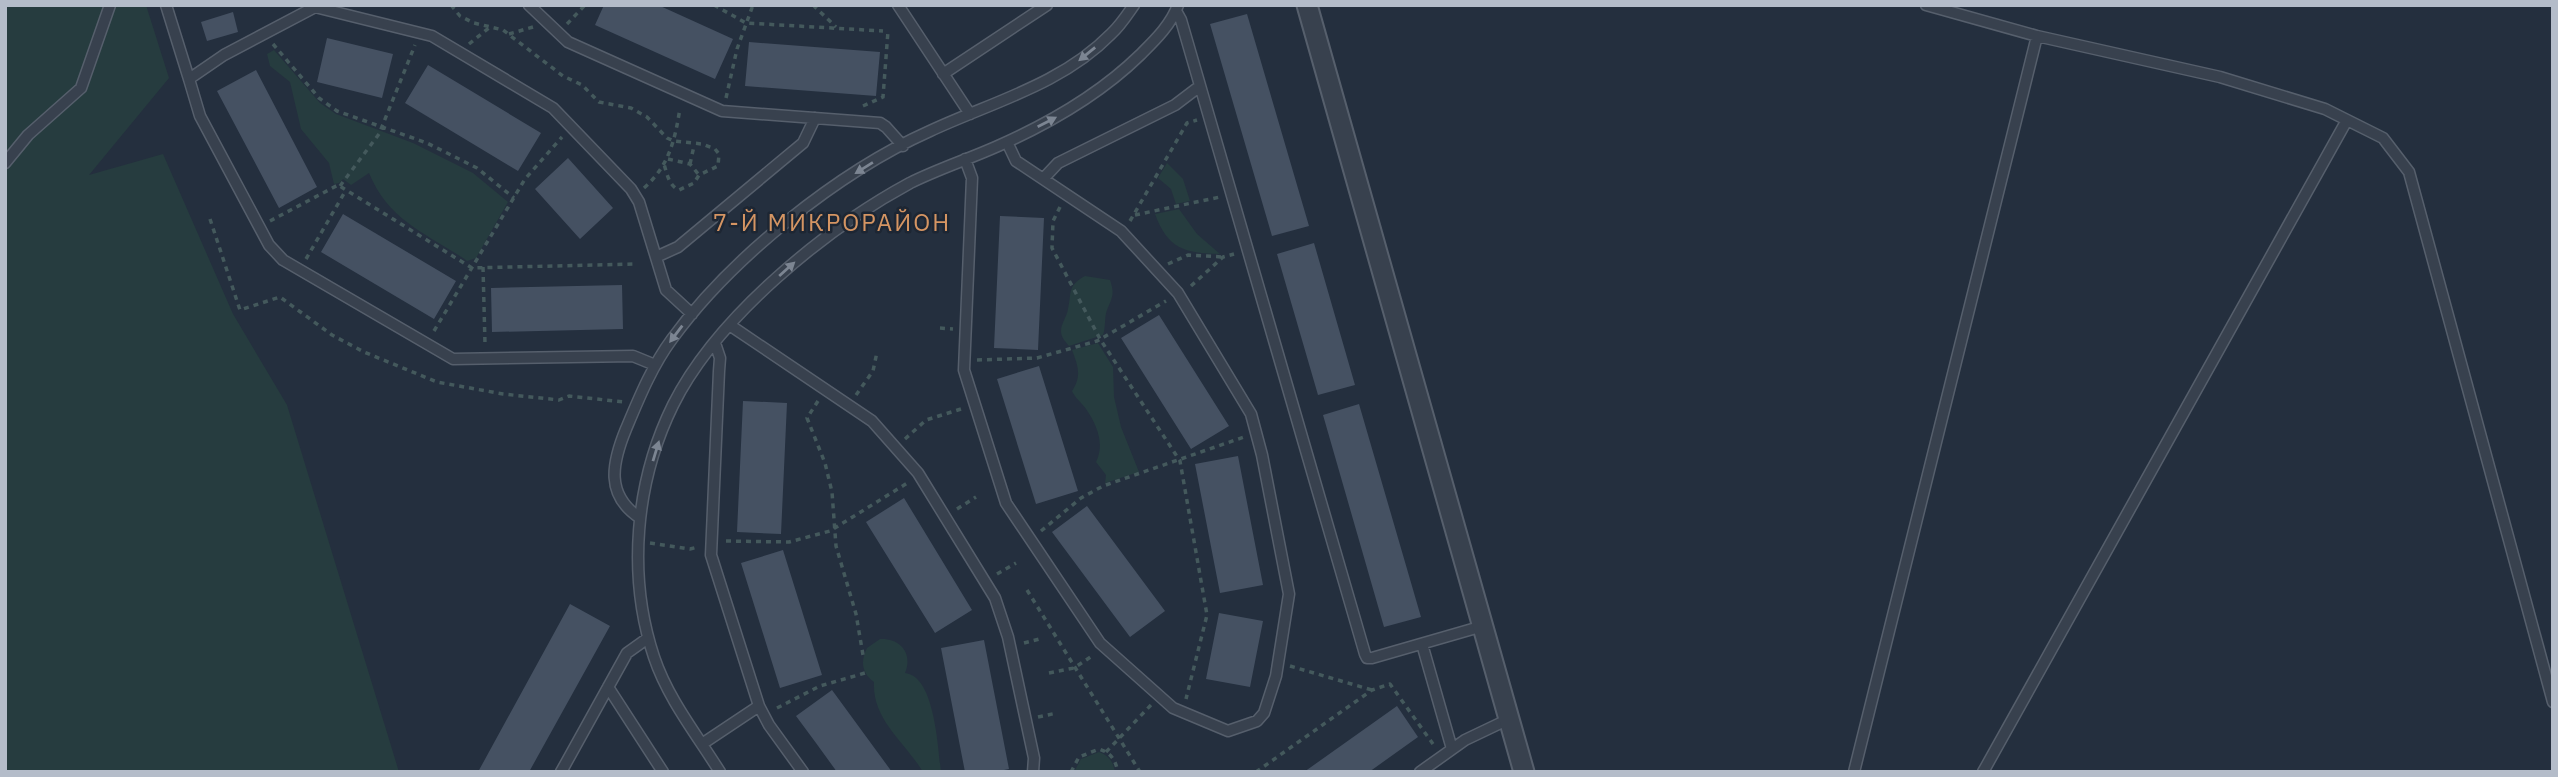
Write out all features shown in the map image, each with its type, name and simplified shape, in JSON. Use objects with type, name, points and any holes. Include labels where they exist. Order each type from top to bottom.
[{"type":"street","points":[[1307,5],[1524,772]]},
{"type":"lane","points":[[5,163],[28,135],[81,88],[110,5]]},
{"type":"lane","points":[[166,5],[200,116],[275,254],[444,356],[461,360],[633,356],[655,365]]},
{"type":"lane","points":[[529,5],[568,42],[722,111],[880,123],[902,146]]},
{"type":"lane","points":[[898,5],[970,114]]},
{"type":"lane","points":[[943,74],[1047,5]]},
{"type":"lane","points":[[640,518],[628,510],[617,494],[614,475],[618,449],[655,365],[692,314],[754,250],[804,207],[868,165],[928,132],[1010,99],[1053,78],[1112,34],[1134,5]]},
{"type":"lane","points":[[1926,5],[2037,36],[2220,77],[2325,109],[2383,138],[2409,172],[2553,702]]},
{"type":"lane","points":[[189,79],[224,55],[316,7],[432,36],[553,108],[636,195],[666,290],[692,314]]},
{"type":"lane","points":[[1177,8],[1365,654],[1367,658],[1372,658],[1483,626]]},
{"type":"lane","points":[[720,772],[665,683],[648,638],[639,595],[637,547],[640,518],[655,451],[685,384],[715,343],[751,303],[791,265],[839,227],[912,182],[1007,142],[1056,117],[1104,86],[1151,44],[1177,8]]},
{"type":"lane","points":[[1854,772],[2037,36]]},
{"type":"lane","points":[[1043,179],[1058,163],[1175,105],[1200,86]]},
{"type":"lane","points":[[656,257],[678,247],[803,143],[815,118]]},
{"type":"lane","points":[[1983,772],[2347,120]]},
{"type":"lane","points":[[965,159],[972,178],[964,370],[1006,503],[1105,648],[1173,708],[1223,730],[1234,730],[1261,718],[1279,663],[1289,594],[1251,414],[1178,293],[1121,231],[1016,162],[1007,142]]},
{"type":"lane","points":[[731,326],[872,421],[918,473],[996,598],[1010,647],[1034,758],[1033,772]]},
{"type":"lane","points":[[715,343],[720,358],[711,555],[760,711],[803,772]]},
{"type":"lane","points":[[561,772],[629,650],[648,638]]},
{"type":"lane","points":[[1422,644],[1452,749]]},
{"type":"lane","points":[[608,687],[663,772]]},
{"type":"lane","points":[[702,744],[760,711]]},
{"type":"lane","points":[[1420,772],[1465,740],[1509,719]]},
{"type":"path","points":[[451,5],[460,16],[474,23],[503,30],[563,76],[582,85],[599,102],[631,108],[647,117],[667,138],[695,145],[708,145],[719,154],[718,166],[699,175],[694,183],[680,190],[674,188],[664,164]]},
{"type":"path","points":[[566,25],[585,5]]},
{"type":"path","points":[[714,5],[746,23],[886,31],[883,97],[862,107]]},
{"type":"path","points":[[726,100],[753,5]]},
{"type":"path","points":[[813,5],[824,19],[838,29]]},
{"type":"path","points":[[340,186],[379,134],[420,33]]},
{"type":"path","points":[[264,34],[320,98],[337,111],[427,143],[477,168],[514,198]]},
{"type":"path","points":[[636,195],[659,175],[667,159],[674,141],[682,93]]},
{"type":"path","points":[[1121,231],[1135,215],[1187,122],[1209,116]]},
{"type":"path","points":[[431,337],[525,179],[571,127]]},
{"type":"path","points":[[690,164],[695,145]]},
{"type":"path","points":[[667,159],[690,164],[699,175]]},
{"type":"path","points":[[259,227],[338,185],[472,268],[633,264]]},
{"type":"path","points":[[299,269],[346,190]]},
{"type":"path","points":[[1135,215],[1231,194]]},
{"type":"path","points":[[1060,206],[1053,221],[1052,248],[1100,339],[1180,461],[1207,615],[1185,701]]},
{"type":"path","points":[[210,219],[240,310],[280,297],[332,335],[413,374],[437,382],[503,394],[559,400],[569,397],[613,399],[629,403]]},
{"type":"path","points":[[1158,272],[1175,259],[1188,255],[1223,257],[1248,250]]},
{"type":"path","points":[[964,360],[1037,358],[1100,339],[1192,285],[1223,257]]},
{"type":"path","points":[[483,267],[486,360]]},
{"type":"path","points":[[849,406],[873,371],[877,352]]},
{"type":"path","points":[[819,400],[807,418],[825,463],[832,492],[834,528],[842,569],[856,614],[863,655]]},
{"type":"path","points":[[896,448],[926,420],[975,405]]},
{"type":"path","points":[[1030,539],[1081,498],[1103,486],[1180,461],[1192,453],[1256,434]]},
{"type":"path","points":[[663,545],[690,549],[723,541],[789,542],[834,528],[909,482]]},
{"type":"path","points":[[1027,590],[1140,772]]},
{"type":"path","points":[[1049,673],[1074,668],[1105,648]]},
{"type":"path","points":[[1279,663],[1372,690]]},
{"type":"path","points":[[760,711],[820,685],[866,673]]},
{"type":"path","points":[[1256,772],[1372,690],[1390,684],[1442,756]]},
{"type":"path","points":[[1106,752],[1160,696]]},
{"type":"path","points":[[1071,772],[1079,757],[1099,749],[1116,762],[1118,772]]},
{"type":"green space","points":[[5,5],[146,5],[169,78],[89,175],[163,154],[233,314],[287,405],[399,772],[5,772]]},
{"type":"green space","points":[[274,50],[320,103],[336,114],[413,143],[473,173],[508,202],[476,258],[467,261],[408,223],[386,202],[369,173],[351,185],[343,179],[334,184],[329,163],[301,129],[290,82],[270,66],[267,54]]},
{"type":"green space","points":[[1167,163],[1183,179],[1190,201],[1176,204],[1171,189],[1158,178]]},
{"type":"green space","points":[[1179,209],[1197,234],[1220,254],[1187,250],[1172,242],[1155,214]]},
{"type":"green space","points":[[1085,276],[1110,280],[1112,296],[1103,335],[1069,346],[1062,336],[1061,328],[1073,286]]},
{"type":"green space","points":[[1098,343],[1113,367],[1114,397],[1121,427],[1139,472],[1105,483],[1106,475],[1096,462],[1100,442],[1096,428],[1072,391],[1078,371],[1072,350]]},
{"type":"green space","points":[[880,639],[894,641],[903,648],[907,660],[905,673],[915,677],[929,699],[941,772],[923,772],[878,708],[874,682],[865,671],[863,658],[867,648]]},
{"type":"green space","points":[[1099,752],[1110,759],[1115,772],[1074,772],[1081,759]]},
{"type":"building","points":[[604,5],[658,5],[733,39],[715,79],[595,25]]},
{"type":"building","points":[[233,12],[238,32],[207,41],[201,22]]},
{"type":"building","points":[[1247,14],[1309,226],[1272,236],[1210,24]]},
{"type":"building","points":[[327,38],[393,54],[382,98],[317,82]]},
{"type":"building","points":[[749,42],[880,52],[876,96],[745,86]]},
{"type":"building","points":[[428,65],[541,133],[518,171],[405,103]]},
{"type":"building","points":[[256,70],[317,187],[279,208],[217,91]]},
{"type":"building","points":[[568,158],[613,208],[580,239],[535,189]]},
{"type":"building","points":[[343,214],[456,281],[434,319],[321,252]]},
{"type":"building","points":[[1000,216],[1044,218],[1038,350],[994,348]]},
{"type":"building","points":[[1314,243],[1355,385],[1318,395],[1277,254]]},
{"type":"building","points":[[622,285],[623,329],[492,332],[491,288]]},
{"type":"building","points":[[1159,315],[1229,426],[1191,449],[1121,338]]},
{"type":"building","points":[[1039,366],[1078,491],[1036,504],[997,379]]},
{"type":"building","points":[[743,401],[787,403],[781,534],[737,532]]},
{"type":"building","points":[[1359,404],[1421,617],[1384,627],[1323,415]]},
{"type":"building","points":[[1238,456],[1263,585],[1220,593],[1195,464]]},
{"type":"building","points":[[904,498],[972,610],[935,633],[866,522]]},
{"type":"building","points":[[1087,506],[1165,611],[1130,637],[1052,532]]},
{"type":"building","points":[[783,550],[822,675],[780,688],[741,563]]},
{"type":"building","points":[[570,604],[610,626],[529,772],[478,772]]},
{"type":"building","points":[[1219,613],[1263,621],[1250,687],[1206,679]]},
{"type":"building","points":[[984,640],[1009,769],[965,772],[941,648]]},
{"type":"building","points":[[832,690],[892,772],[837,772],[796,716]]},
{"type":"building","points":[[1397,706],[1418,737],[1369,772],[1304,772]]},
{"type":"district","name":"7-Й МИКРОРАЙОН","points":[[832,223]]}]
